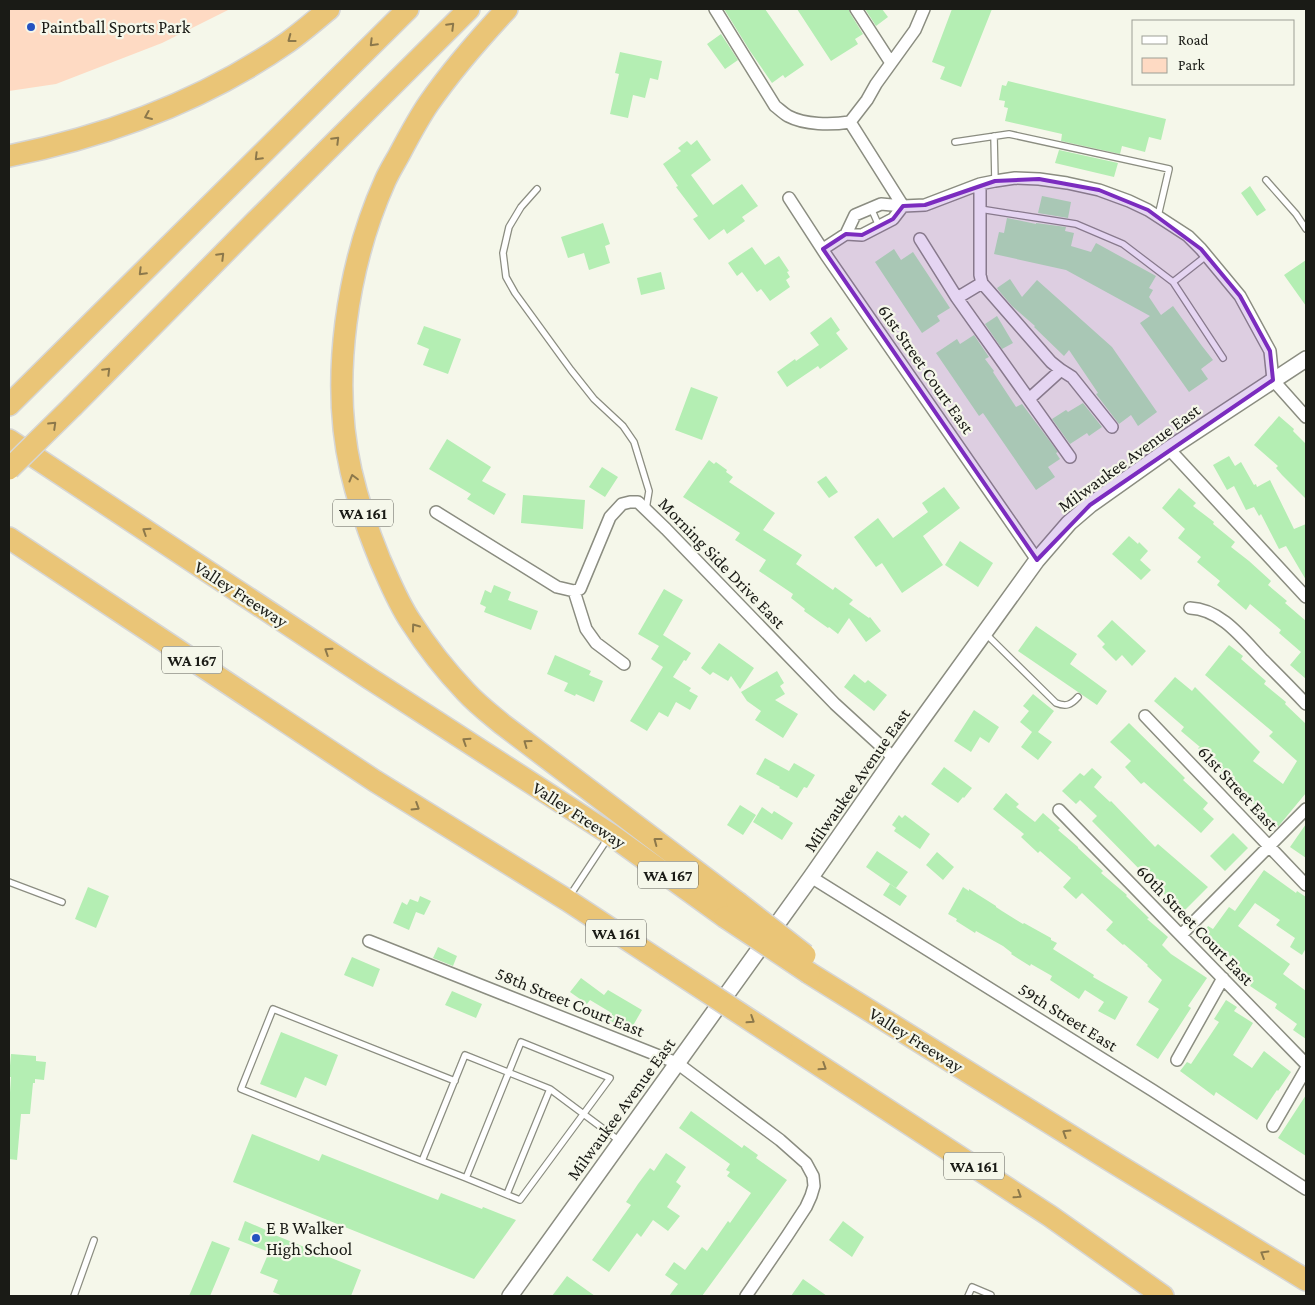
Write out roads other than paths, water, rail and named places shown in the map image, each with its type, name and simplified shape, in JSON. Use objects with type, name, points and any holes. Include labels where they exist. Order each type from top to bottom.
[{"type":"highway","points":[[9,156],[95,134],[140,119],[178,103],[216,85],[289,42],[329,9]]},
{"type":"highway","points":[[9,405],[408,9]]},
{"type":"highway","points":[[9,468],[469,9]]},
{"type":"highway","name":"WA 161","points":[[507,9],[429,103],[386,180],[364,234],[349,301],[343,356],[342,392],[351,470],[375,547],[390,583],[409,620],[440,662],[467,693],[502,724],[731,910]]},
{"type":"highway","name":"Valley Freeway","points":[[9,440],[369,678],[731,910],[926,1045],[1306,1280]]},
{"type":"highway","name":"WA 167","points":[[9,538],[375,781]]},
{"type":"highway","name":"WA 161","points":[[9,552],[192,664],[375,781],[567,900],[1050,1216],[1163,1296]]},
{"type":"street","points":[[715,9],[775,106],[788,116],[802,121],[831,125],[850,122],[915,30],[924,9]]},
{"type":"street","points":[[856,9],[892,63]]},
{"type":"street","points":[[850,122],[902,206]]},
{"type":"street","points":[[822,250],[846,234],[855,215],[882,204],[902,206],[924,205],[980,184],[1015,178],[1039,179],[1099,190],[1158,216],[1188,236],[1240,296],[1270,351],[1273,380],[1306,417]]},
{"type":"street","points":[[980,184],[980,275],[982,283],[1045,355],[1061,370],[1072,377],[1112,427]]},
{"type":"street","name":"61st Street Court East","points":[[789,198],[822,250],[1037,560]]},
{"type":"street","points":[[846,234],[862,235],[893,219],[902,206]]},
{"type":"street","points":[[920,239],[957,298],[1070,457]]},
{"type":"street","points":[[957,298],[982,283]]},
{"type":"street","name":"Milwaukee Avenue East","points":[[510,1296],[1037,560],[1069,523],[1090,505],[1169,449],[1306,359]]},
{"type":"street","points":[[1029,399],[1061,370]]},
{"type":"street","points":[[1169,449],[1306,597]]},
{"type":"street","name":"Morning Side Drive East","points":[[574,591],[580,589],[610,516],[622,504],[638,502],[835,704],[894,758]]},
{"type":"street","points":[[436,512],[557,586],[574,591],[586,629],[596,643],[624,664]]},
{"type":"street","points":[[1190,608],[1198,608],[1210,613],[1233,629],[1306,704]]},
{"type":"street","name":"61st Street East","points":[[1145,716],[1306,885]]},
{"type":"street","points":[[1181,935],[1306,809]]},
{"type":"street","name":"60th Street Court East","points":[[1059,810],[1306,1064]]},
{"type":"street","name":"59th Street East","points":[[811,877],[1306,1189]]},
{"type":"street","name":"58th Street Court East","points":[[369,941],[677,1064],[780,1140],[806,1163],[813,1176],[814,1186],[806,1207],[746,1296]]},
{"type":"street","points":[[1177,1060],[1223,978]]},
{"type":"street","points":[[1273,1126],[1306,1069]]},
{"type":"lane","points":[[955,142],[1009,134],[1169,169],[1158,216]]},
{"type":"lane","points":[[994,136],[995,181]]},
{"type":"lane","points":[[1266,180],[1296,214],[1306,229]]},
{"type":"lane","points":[[537,189],[520,208],[510,226],[503,254],[506,277],[515,293],[570,370],[594,399],[623,426],[634,442],[649,491],[646,509]]},
{"type":"lane","points":[[871,208],[879,226]]},
{"type":"lane","points":[[980,208],[1076,224],[1123,244],[1173,282],[1223,358]]},
{"type":"lane","points":[[1173,282],[1206,256]]},
{"type":"lane","points":[[985,632],[1056,704],[1068,705],[1078,697]]},
{"type":"lane","points":[[567,900],[610,834]]},
{"type":"lane","points":[[9,882],[62,902]]},
{"type":"lane","points":[[455,1081],[273,1009],[241,1089],[520,1200],[610,1078],[521,1042],[466,1178]]},
{"type":"lane","points":[[422,1161],[465,1055],[550,1089],[621,1142]]},
{"type":"lane","points":[[507,1194],[550,1089]]},
{"type":"lane","points":[[74,1296],[94,1240]]},
{"type":"lane","points":[[968,1296],[972,1287],[991,1296]]},
{"type":"place","name":"Paintball Sports Park","points":[[31,27]]},
{"type":"place","name":"E B Walker High School","points":[[256,1238]]}]
